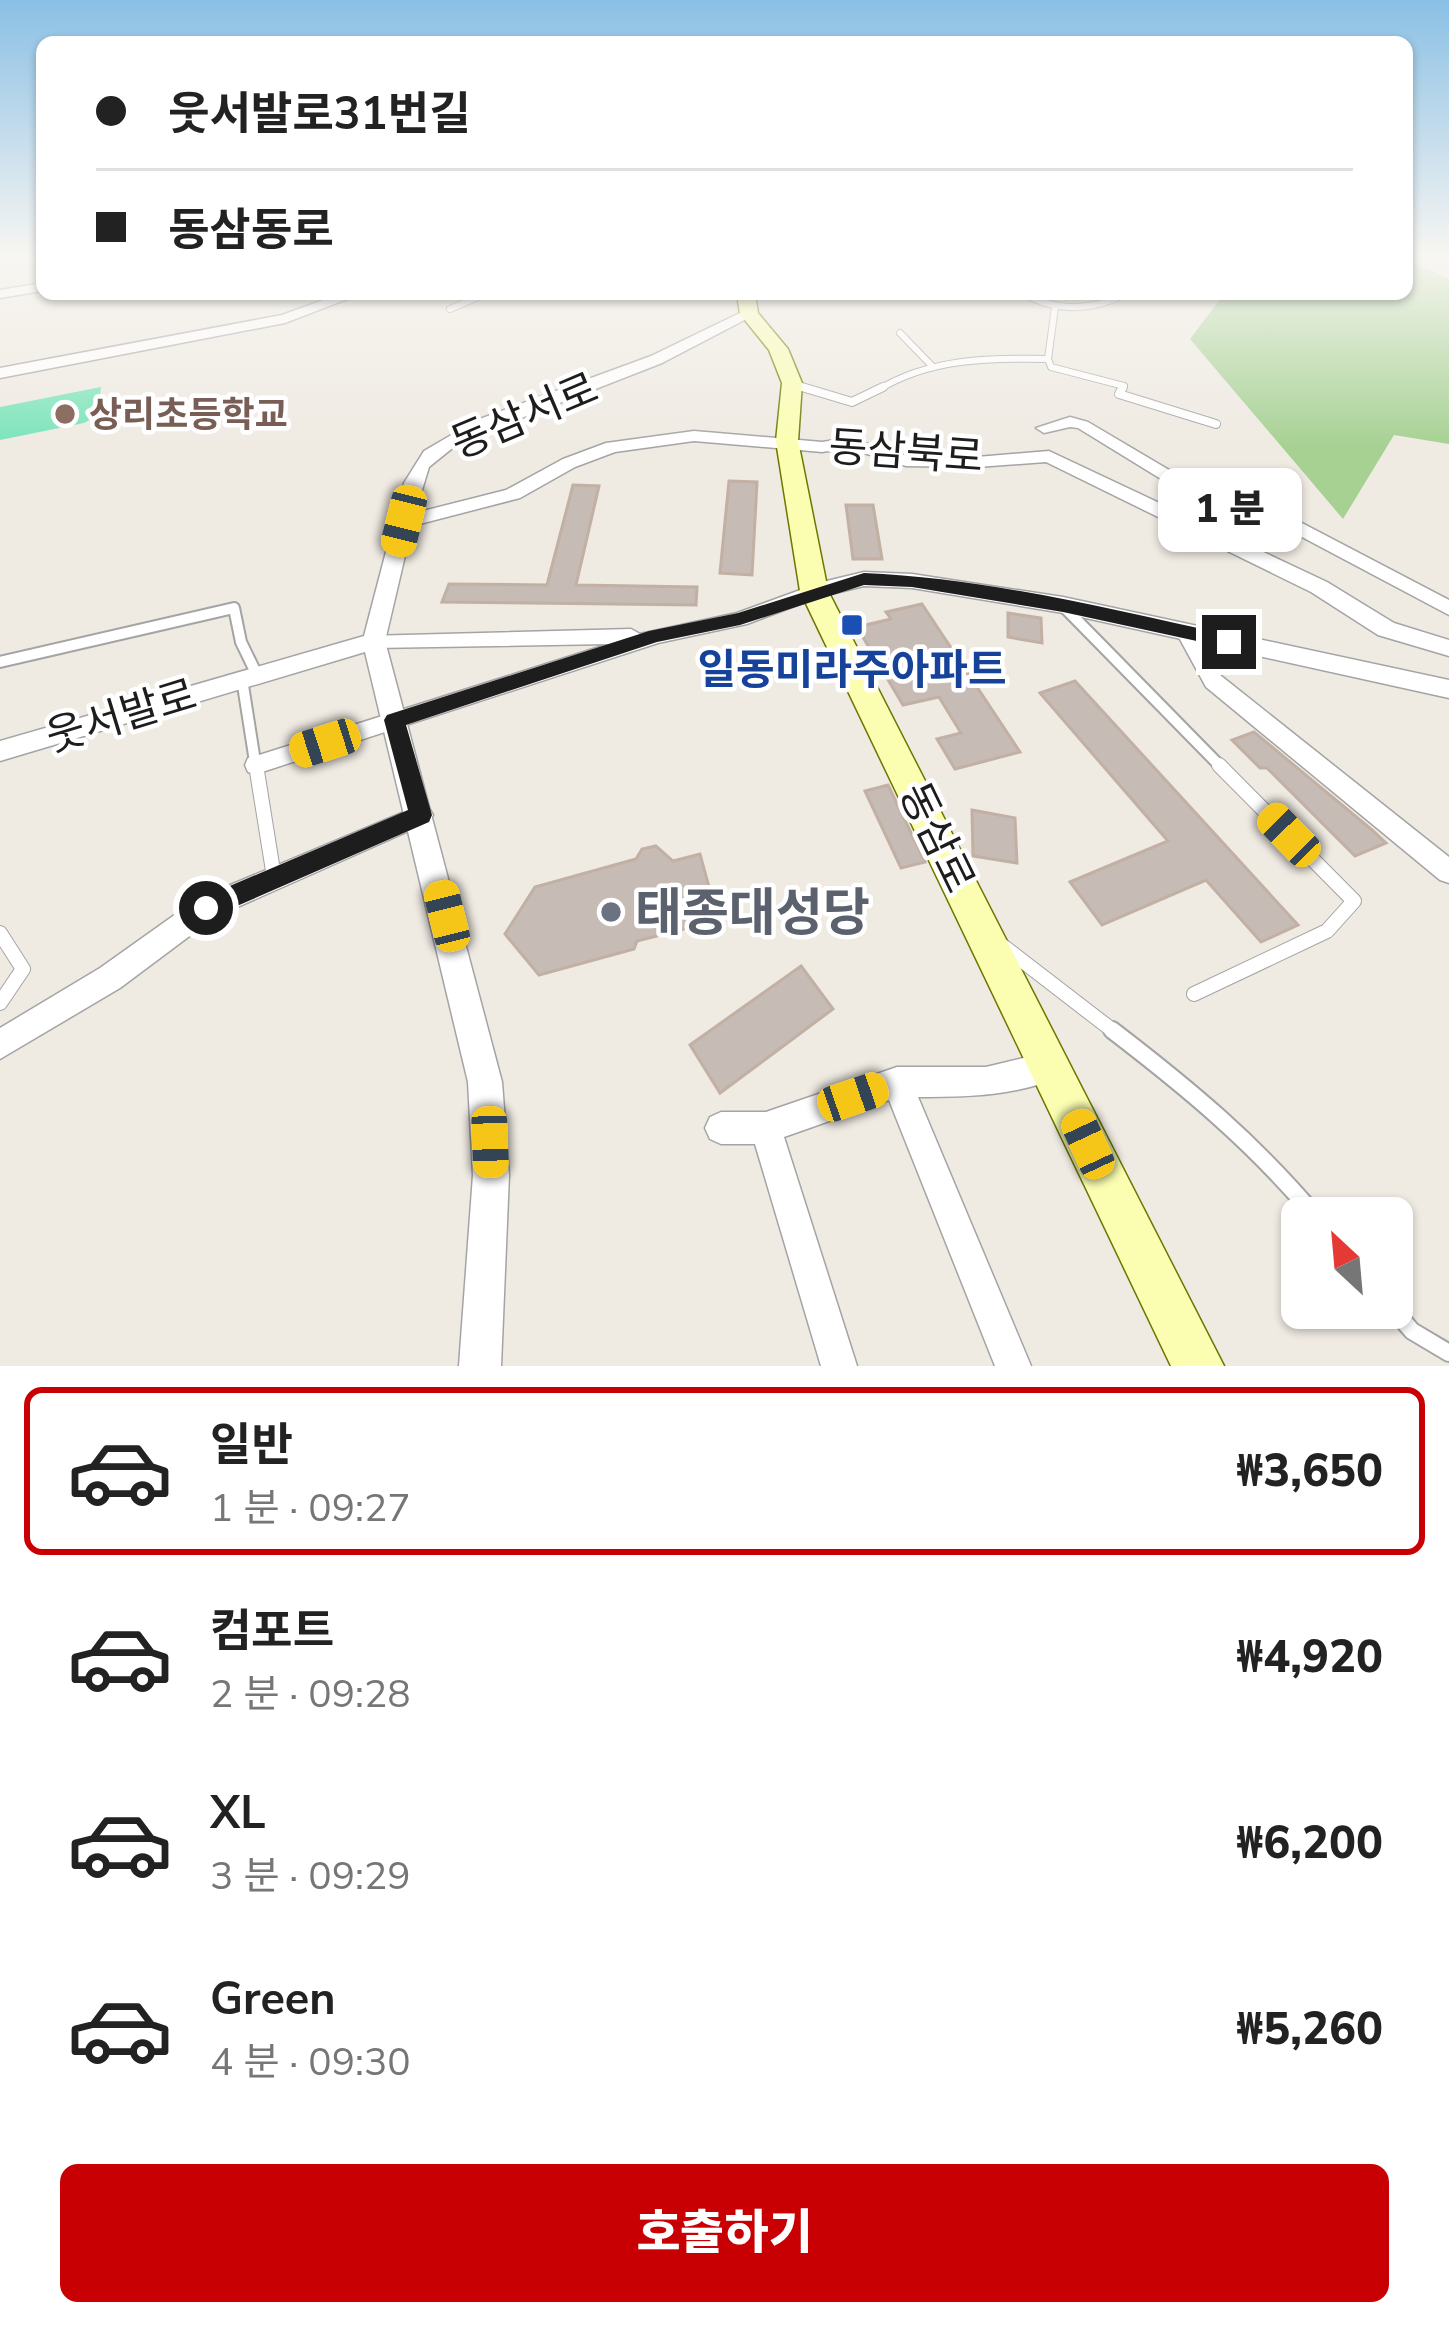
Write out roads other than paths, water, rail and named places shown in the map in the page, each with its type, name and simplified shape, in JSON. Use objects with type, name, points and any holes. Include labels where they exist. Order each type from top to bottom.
[{"type":"main road","points":[[759,321],[778,349],[792,383]]},
{"type":"main road","name":"동삼로","points":[[792,383],[787,441],[814,591],[1198,1366]]},
{"type":"street","points":[[0,373],[276,321]]},
{"type":"street","name":"동삼서로","points":[[479,1366],[491,1175],[488,1109],[478,1045],[374,641],[417,467],[443,444],[478,426],[673,352],[721,321]]},
{"type":"street","points":[[1044,428],[1083,424],[1182,495],[1208,480],[1449,608]]},
{"type":"street","name":"동삼북로","points":[[404,521],[513,494],[568,463],[612,447],[694,436],[822,447],[849,443],[906,460],[977,462],[1049,456],[1300,577],[1386,629],[1449,648]]},
{"type":"street","points":[[256,765],[656,635],[740,619],[814,591],[864,579],[912,581],[1063,605],[1449,689]]},
{"type":"street","points":[[1186,632],[1213,681],[1449,872]]},
{"type":"street","points":[[374,641],[656,635]]},
{"type":"street","name":"웃서발로","points":[[0,751],[374,641]]},
{"type":"street","points":[[0,1044],[110,978],[206,908],[421,815]]},
{"type":"street","points":[[721,1128],[766,1128],[897,1082],[986,1082],[1052,1066]]},
{"type":"street","points":[[897,1082],[1013,1366]]},
{"type":"street","points":[[766,1128],[839,1366]]},
{"type":"lane","points":[[1053,321],[1051,367],[1124,386],[1119,394],[1216,424]]},
{"type":"lane","points":[[899,333],[933,367]]},
{"type":"lane","points":[[792,383],[828,401],[854,403],[933,367],[1048,359]]},
{"type":"lane","points":[[1063,605],[1354,901],[1327,931],[1194,994]]},
{"type":"lane","points":[[0,662],[235,608],[250,677]]},
{"type":"lane","name":"웃서발로","points":[[250,677],[256,765],[274,877]]},
{"type":"lane","points":[[983,931],[1206,1102],[1262,1153],[1299,1197]]},
{"type":"lane","points":[[0,932],[23,969],[0,1003]]},
{"type":"lane","points":[[1410,1329],[1449,1353]]},
{"type":"place","name":"상리초등학교","points":[[65,414]]},
{"type":"place","name":"일동미라주아파트","points":[[852,625]]},
{"type":"place","name":"태종대성당","points":[[611,912]]}]
